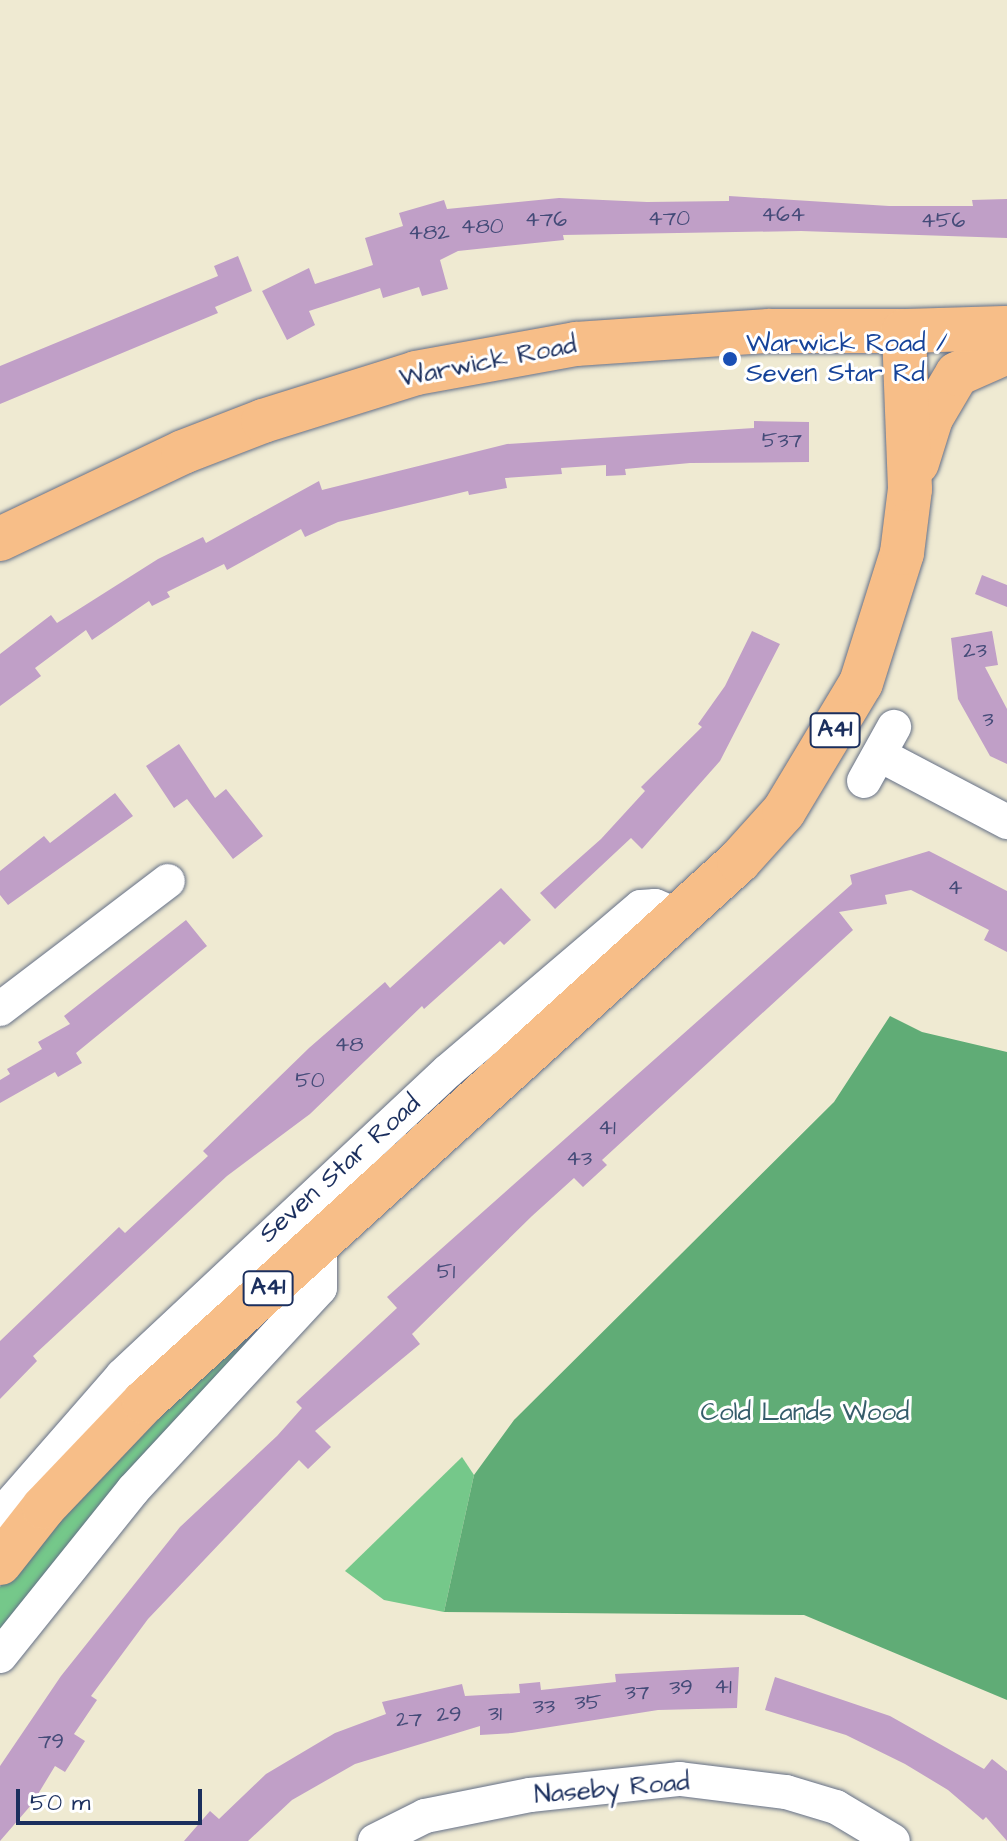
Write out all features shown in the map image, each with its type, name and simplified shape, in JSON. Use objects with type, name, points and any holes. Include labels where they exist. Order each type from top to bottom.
[{"type":"main road","name":"Warwick Road","points":[[0,539],[210,442],[416,373],[576,344],[769,331],[1007,328]]},
{"type":"main road","name":"Seven Star Road","points":[[0,1563],[44,1507],[144,1402],[678,916],[784,811],[831,738],[861,683],[902,553],[910,489],[904,331]]},
{"type":"main road","name":"Seven Star Road","points":[[910,489],[931,418],[957,374],[1007,352]]},
{"type":"street","points":[[879,754],[1007,822]]},
{"type":"street","points":[[0,1009],[168,881]]},
{"type":"street","name":"Seven Star Road","points":[[0,1516],[122,1376],[448,1071],[641,907],[655,906],[678,916]]},
{"type":"street","name":"Seven Star Road","points":[[0,1656],[133,1490],[320,1288],[320,1241]]},
{"type":"street","name":"Naseby Road","points":[[375,1841],[425,1816],[530,1795],[680,1779],[786,1792],[836,1807],[893,1841]]},
{"type":"green space","name":"Cold Lands Wood","points":[[890,1016],[922,1032],[1007,1052],[1007,1700],[804,1615],[444,1612],[474,1475],[514,1420],[834,1102]]},
{"type":"green space","points":[[305,1281],[0,1643],[0,1587],[10,1573],[159,1406]]},
{"type":"green space","points":[[462,1457],[474,1475],[444,1612],[384,1600],[345,1571]]},
{"type":"building","points":[[729,196],[889,206],[973,206],[972,200],[1007,199],[1007,238],[801,231],[563,235],[564,240],[458,251],[440,260],[448,289],[422,296],[419,287],[383,298],[380,288],[309,311],[315,325],[287,340],[262,291],[309,268],[315,284],[373,265],[365,238],[403,226],[399,213],[444,200],[447,209],[559,198],[647,202],[729,201]]},
{"type":"building","points":[[238,256],[252,291],[215,307],[218,313],[0,404],[0,366],[218,276],[214,266]]},
{"type":"building","points":[[754,421],[809,422],[809,462],[690,463],[625,469],[626,475],[606,476],[606,465],[561,468],[562,474],[505,478],[507,488],[469,495],[468,491],[338,522],[305,537],[301,529],[227,570],[224,564],[167,592],[170,597],[152,606],[149,601],[92,640],[86,630],[35,668],[41,676],[0,706],[0,654],[51,615],[57,623],[158,559],[203,537],[206,543],[319,481],[322,490],[507,444],[754,428]]},
{"type":"building","points":[[982,575],[1007,585],[1007,607],[975,594]]},
{"type":"building","points":[[752,631],[780,644],[720,761],[642,849],[631,838],[555,909],[540,893],[601,839],[645,791],[641,787],[702,727],[698,724],[725,686]]},
{"type":"building","points":[[992,631],[998,665],[985,667],[1007,709],[1007,764],[990,756],[958,699],[951,638]]},
{"type":"building","points":[[179,744],[215,798],[226,789],[263,836],[233,859],[187,799],[174,808],[146,766]]},
{"type":"building","points":[[115,793],[133,816],[8,905],[0,895],[0,871],[44,836],[50,843]]},
{"type":"building","points":[[929,851],[1007,891],[1007,952],[984,940],[989,930],[911,890],[885,895],[887,904],[839,912],[853,930],[602,1160],[607,1165],[583,1187],[574,1178],[532,1216],[412,1334],[420,1344],[315,1431],[331,1447],[308,1469],[299,1460],[148,1619],[91,1696],[97,1700],[74,1734],[85,1741],[65,1772],[55,1766],[32,1804],[0,1841],[0,1766],[61,1676],[180,1527],[277,1436],[302,1408],[296,1402],[397,1308],[387,1297],[852,884],[850,875]]},
{"type":"building","points":[[501,888],[531,920],[504,945],[500,941],[424,1009],[422,1006],[310,1114],[227,1176],[33,1356],[37,1361],[0,1399],[0,1341],[119,1227],[125,1233],[208,1156],[203,1151],[309,1048],[385,982],[390,988]]},
{"type":"building","points":[[186,920],[207,946],[76,1053],[82,1063],[58,1077],[55,1072],[0,1103],[0,1080],[10,1074],[7,1069],[42,1049],[38,1042],[70,1024],[64,1016]]},
{"type":"building","points":[[739,1667],[737,1708],[658,1710],[512,1733],[480,1735],[480,1726],[355,1764],[292,1800],[248,1841],[184,1841],[210,1811],[219,1819],[266,1774],[335,1733],[386,1714],[382,1702],[462,1684],[465,1696],[520,1693],[519,1684],[540,1682],[541,1690],[616,1682],[615,1674]]},
{"type":"building","points":[[775,1677],[890,1716],[984,1769],[992,1759],[1007,1771],[1007,1841],[986,1817],[983,1820],[948,1790],[905,1764],[846,1735],[765,1710]]},
{"type":"place","name":"Warwick Road / Seven Star Rd","points":[[730,359]]}]
